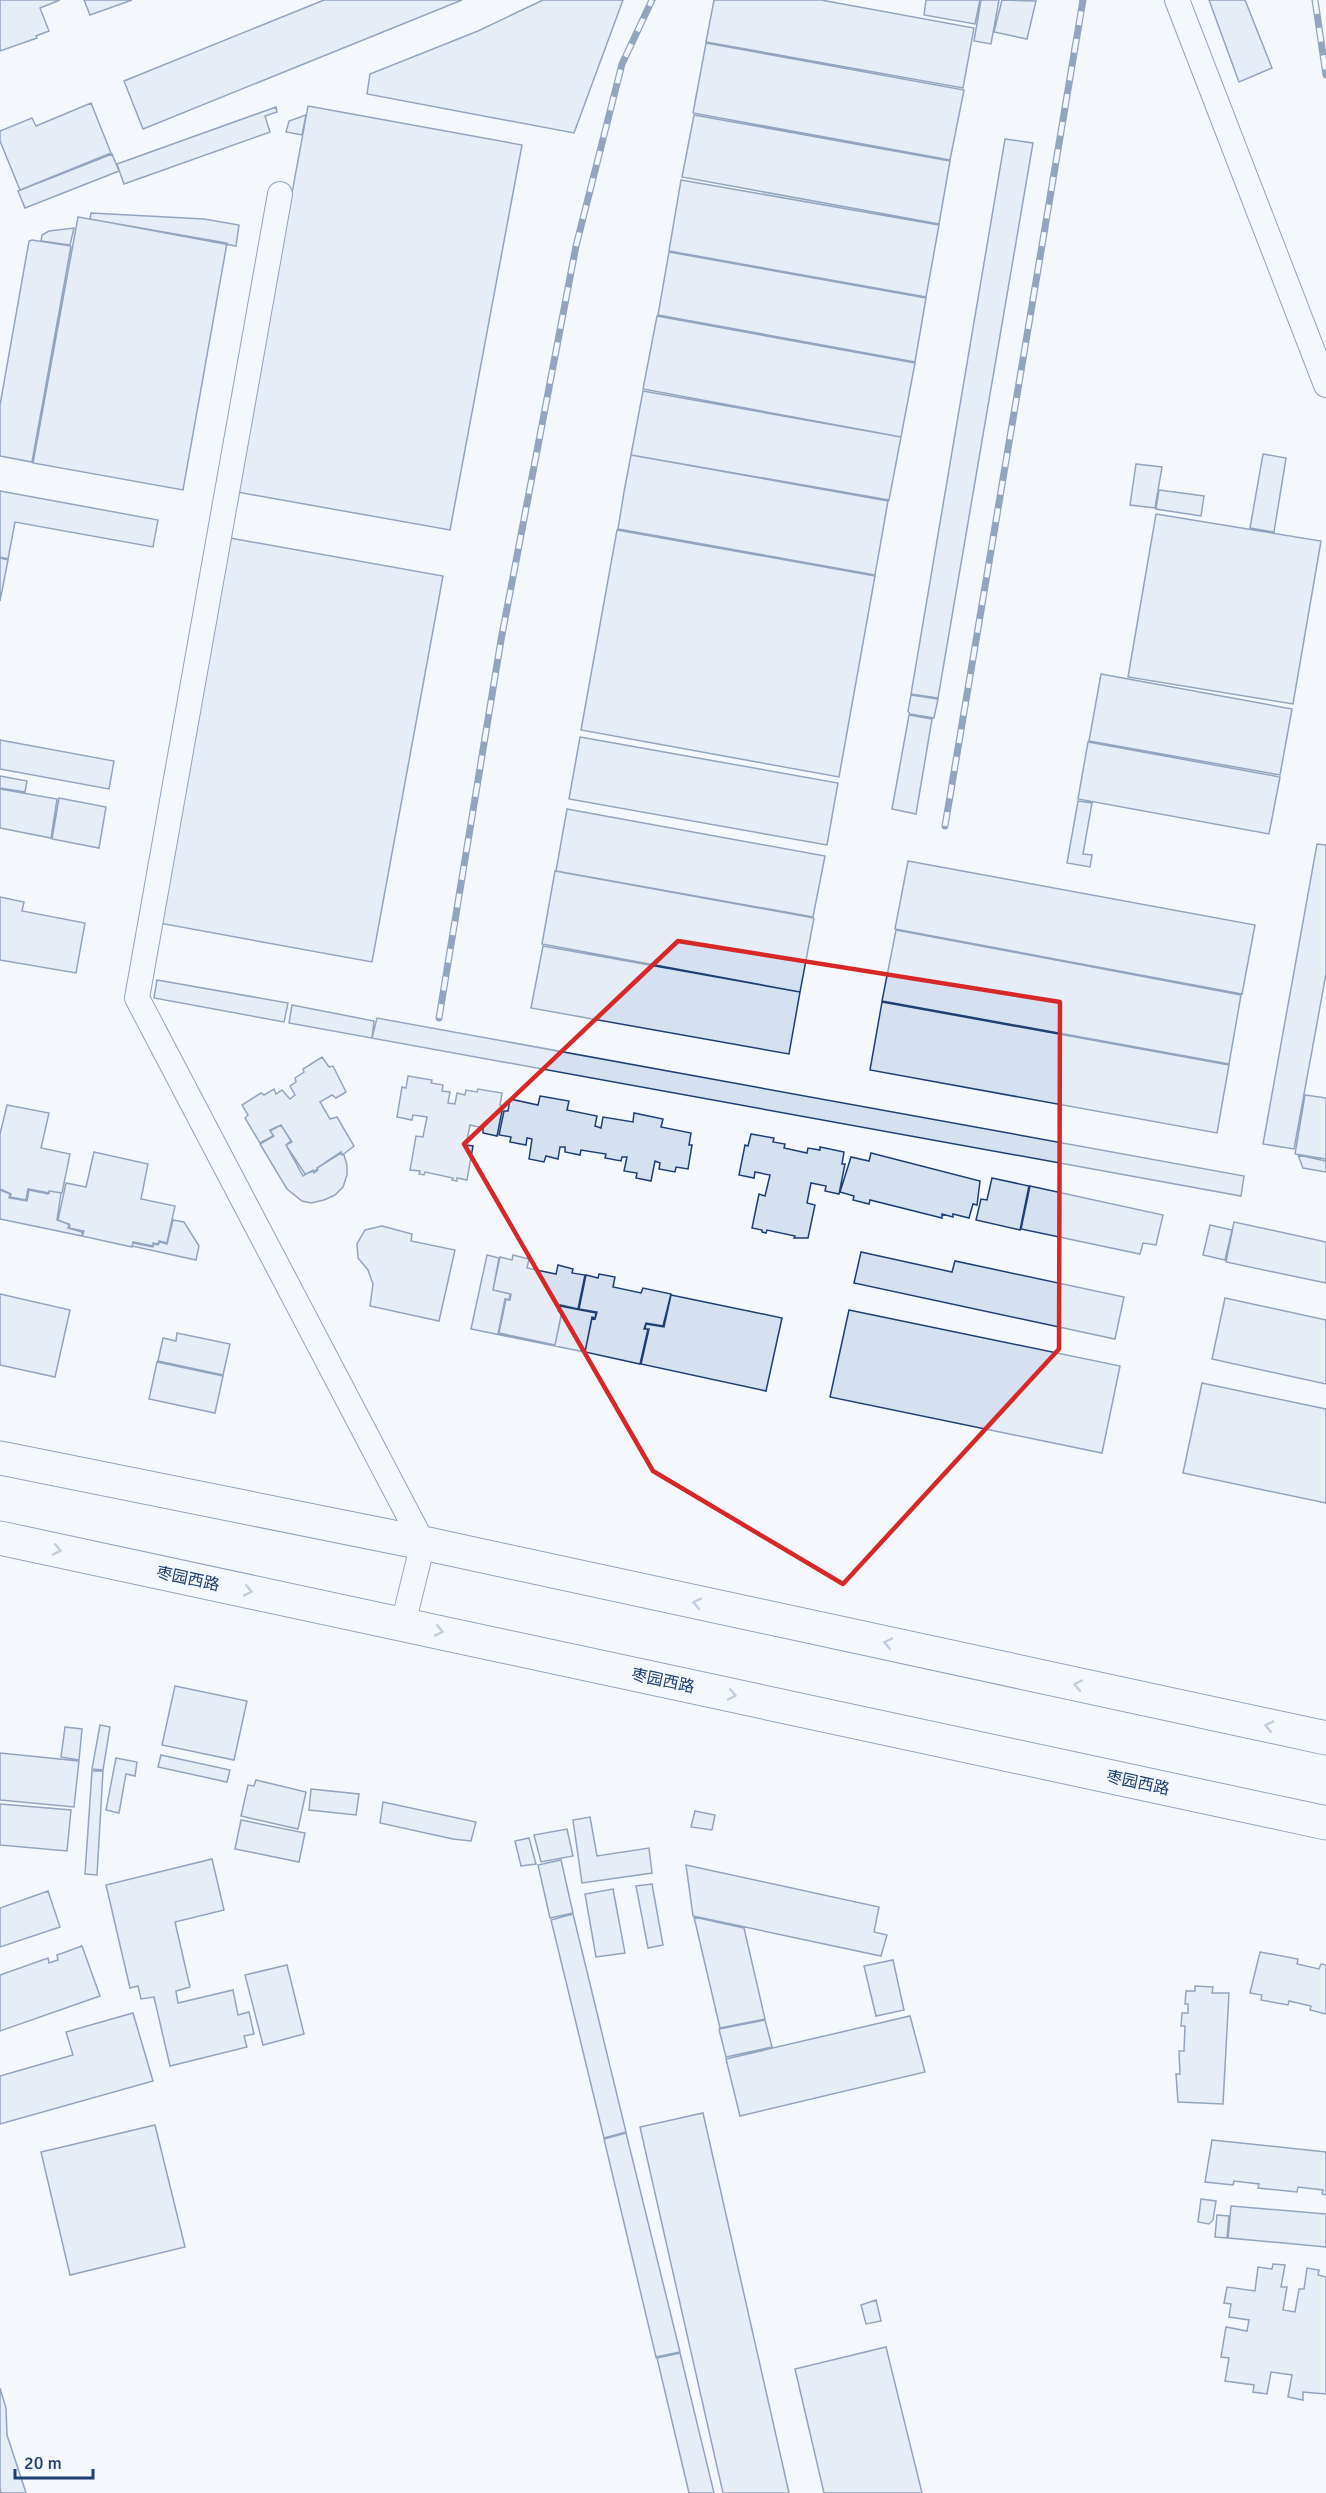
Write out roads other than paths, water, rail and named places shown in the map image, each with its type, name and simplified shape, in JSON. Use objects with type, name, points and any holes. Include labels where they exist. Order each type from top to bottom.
[{"type":"main road","points":[[0,1458],[423,1543],[1326,1738]]},
{"type":"main road","name":"枣园西路","points":[[0,1538],[1326,1822]]},
{"type":"street","points":[[1177,0],[1326,385]]},
{"type":"street","points":[[280,194],[137,998],[423,1543],[403,1624]]},
{"type":"railway","points":[[439,1018],[501,640],[576,246],[622,64],[652,0]]},
{"type":"railway","points":[[945,826],[1083,0]]},
{"type":"railway","points":[[1315,0],[1326,75]]}]
